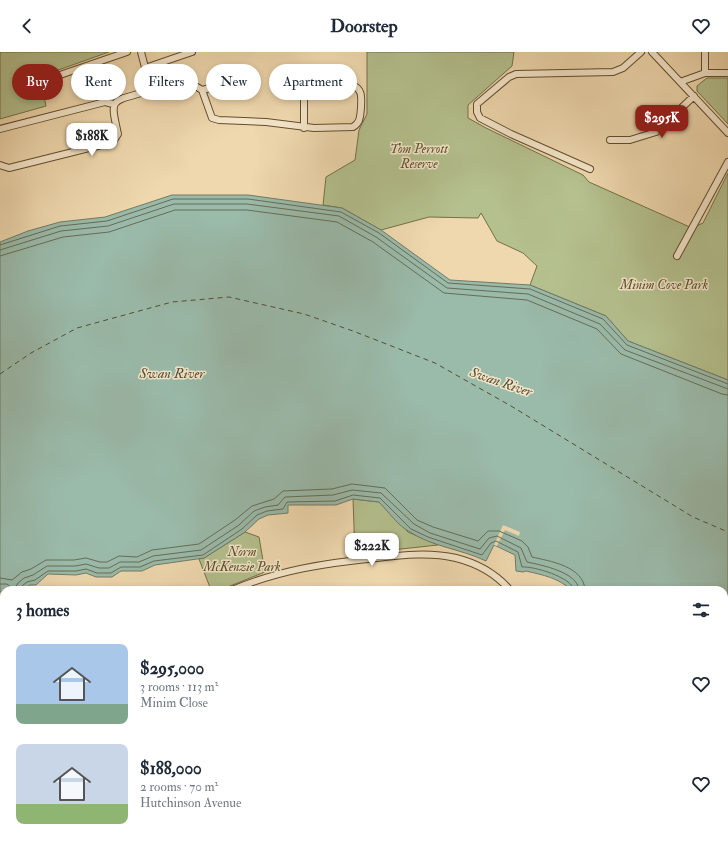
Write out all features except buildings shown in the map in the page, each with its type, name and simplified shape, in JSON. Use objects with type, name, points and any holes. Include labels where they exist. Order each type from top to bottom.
[{"type":"street","points":[[63,73],[127,52]]},
{"type":"street","points":[[141,52],[144,64]]},
{"type":"street","points":[[157,64],[192,52]]},
{"type":"street","points":[[590,169],[511,134],[480,118],[477,112],[478,104],[509,77],[516,74],[613,72],[623,68],[641,52]]},
{"type":"street","points":[[652,52],[728,134]]},
{"type":"street","points":[[705,52],[705,73]]},
{"type":"street","points":[[680,82],[705,73],[728,73]]},
{"type":"street","points":[[686,88],[694,78]]},
{"type":"street","points":[[198,88],[202,90],[212,118],[219,120],[266,122],[304,128],[353,127],[358,124],[360,119],[361,94],[358,88],[352,85],[324,85],[307,91],[304,100],[304,128]]},
{"type":"street","points":[[202,90],[206,89]]},
{"type":"street","points":[[1,168],[9,168],[114,142],[118,134],[112,109],[113,104],[117,100],[134,95]]},
{"type":"street","points":[[610,140],[630,140],[656,132],[694,96]]},
{"type":"street","points":[[0,129],[105,102],[113,104]]},
{"type":"street","points":[[677,256],[728,162]]},
{"type":"street","points":[[243,586],[277,574],[324,563],[413,555],[437,555],[456,558],[478,565],[497,577],[506,586]]},
{"type":"green space","points":[[0,52],[109,52],[75,64],[71,64],[71,65],[63,68],[63,64],[12,64],[12,100],[45,100],[46,106],[0,119]]},
{"type":"green space","points":[[367,52],[514,52],[512,66],[468,105],[468,118],[583,175],[589,182],[692,228],[703,223],[728,173],[728,380],[628,341],[606,316],[530,285],[537,266],[523,253],[497,241],[481,213],[478,218],[429,217],[381,230],[342,208],[323,205],[326,177],[355,160],[359,130],[367,114]]},
{"type":"green space","points":[[707,78],[728,78],[728,124],[697,91],[697,86]]},
{"type":"green space","points":[[353,499],[379,502],[408,532],[438,545],[355,554]]},
{"type":"green space","name":"Norm McKenzie Park","points":[[245,532],[259,537],[265,572],[230,586],[209,586],[199,559],[204,558]]},
{"type":"water","name":"Swan River","points":[[172,195],[248,195],[342,208],[381,230],[450,280],[530,285],[606,316],[628,341],[728,380],[728,586],[566,586],[539,574],[526,571],[516,571],[515,555],[494,545],[486,561],[419,537],[401,526],[379,502],[353,499],[336,505],[288,505],[288,513],[268,515],[259,519],[245,532],[204,558],[155,565],[142,571],[121,571],[112,577],[96,577],[86,573],[76,575],[48,574],[36,585],[0,586],[0,242],[28,231],[60,222],[105,217]]},
{"type":"pier","points":[[503,525],[520,532],[519,536],[505,530],[497,546],[494,545]]},
{"type":"ferry route","points":[[0,374],[31,353],[77,328],[172,302],[229,297],[304,314],[353,331],[435,363],[511,406],[693,517],[728,532]]},
{"type":"park label","name":"Tom Perrott Reserve","points":[[419,156]]},
{"type":"park label","name":"Minim Cove Park","points":[[664,285]]}]
